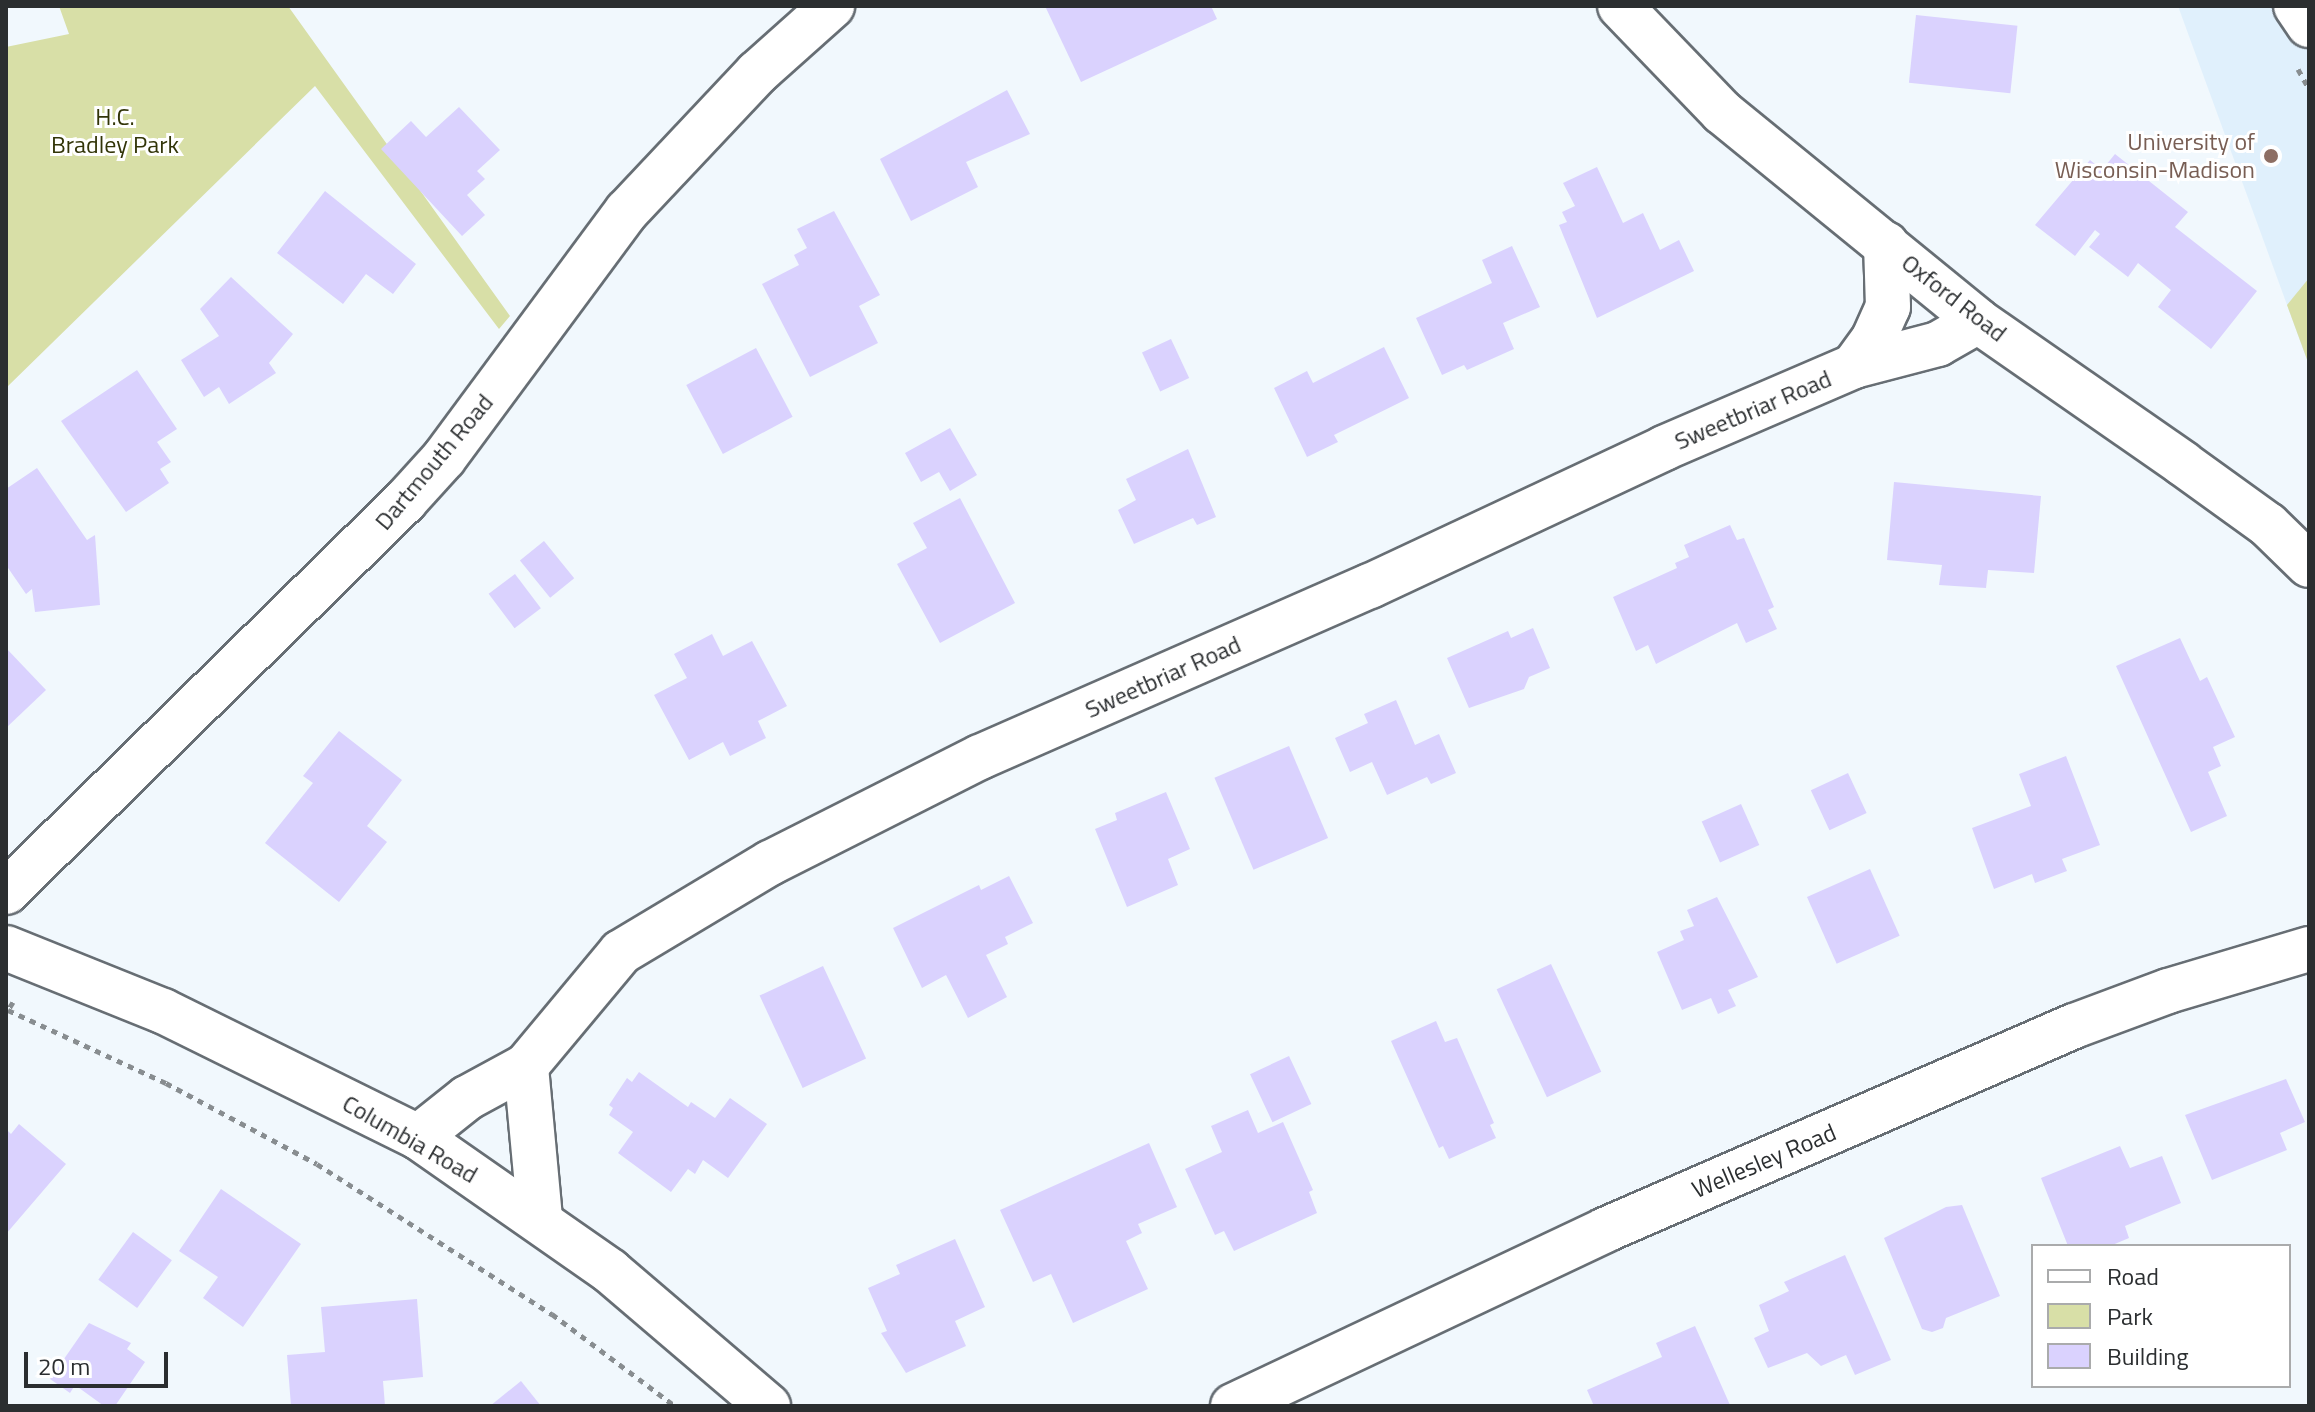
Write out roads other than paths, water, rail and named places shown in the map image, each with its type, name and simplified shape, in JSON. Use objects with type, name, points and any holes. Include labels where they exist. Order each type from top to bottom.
[{"type":"street","name":"Dartmouth Road","points":[[6,892],[405,501],[444,458],[627,211],[757,73],[832,6]]},
{"type":"street","name":"Oxford Road","points":[[1620,6],[1722,112],[1978,321],[2207,480],[2268,525],[2309,565]]},
{"type":"street","points":[[2296,6],[2309,25]]},
{"type":"street","name":"Sweetbriar Road","points":[[1854,366],[1874,338],[1888,307],[1886,244]]},
{"type":"street","name":"Sweetbriar Road","points":[[418,1137],[467,1098],[526,1066],[621,952],[770,863],[980,757],[1854,366],[1938,344],[1978,321]]},
{"type":"street","name":"Wellesley Road","points":[[1233,1406],[1605,1230],[2074,1026],[2168,991],[2309,949]]},
{"type":"street","name":"Columbia Road","points":[[23,953],[163,1011],[418,1137],[540,1218],[610,1271],[768,1406]]},
{"type":"street","points":[[526,1066],[540,1218]]},
{"type":"place","name":"University of Wisconsin-Madison","points":[[2271,156]]},
{"type":"park label","name":"H.C. Bradley Park","points":[[115,131]]}]
